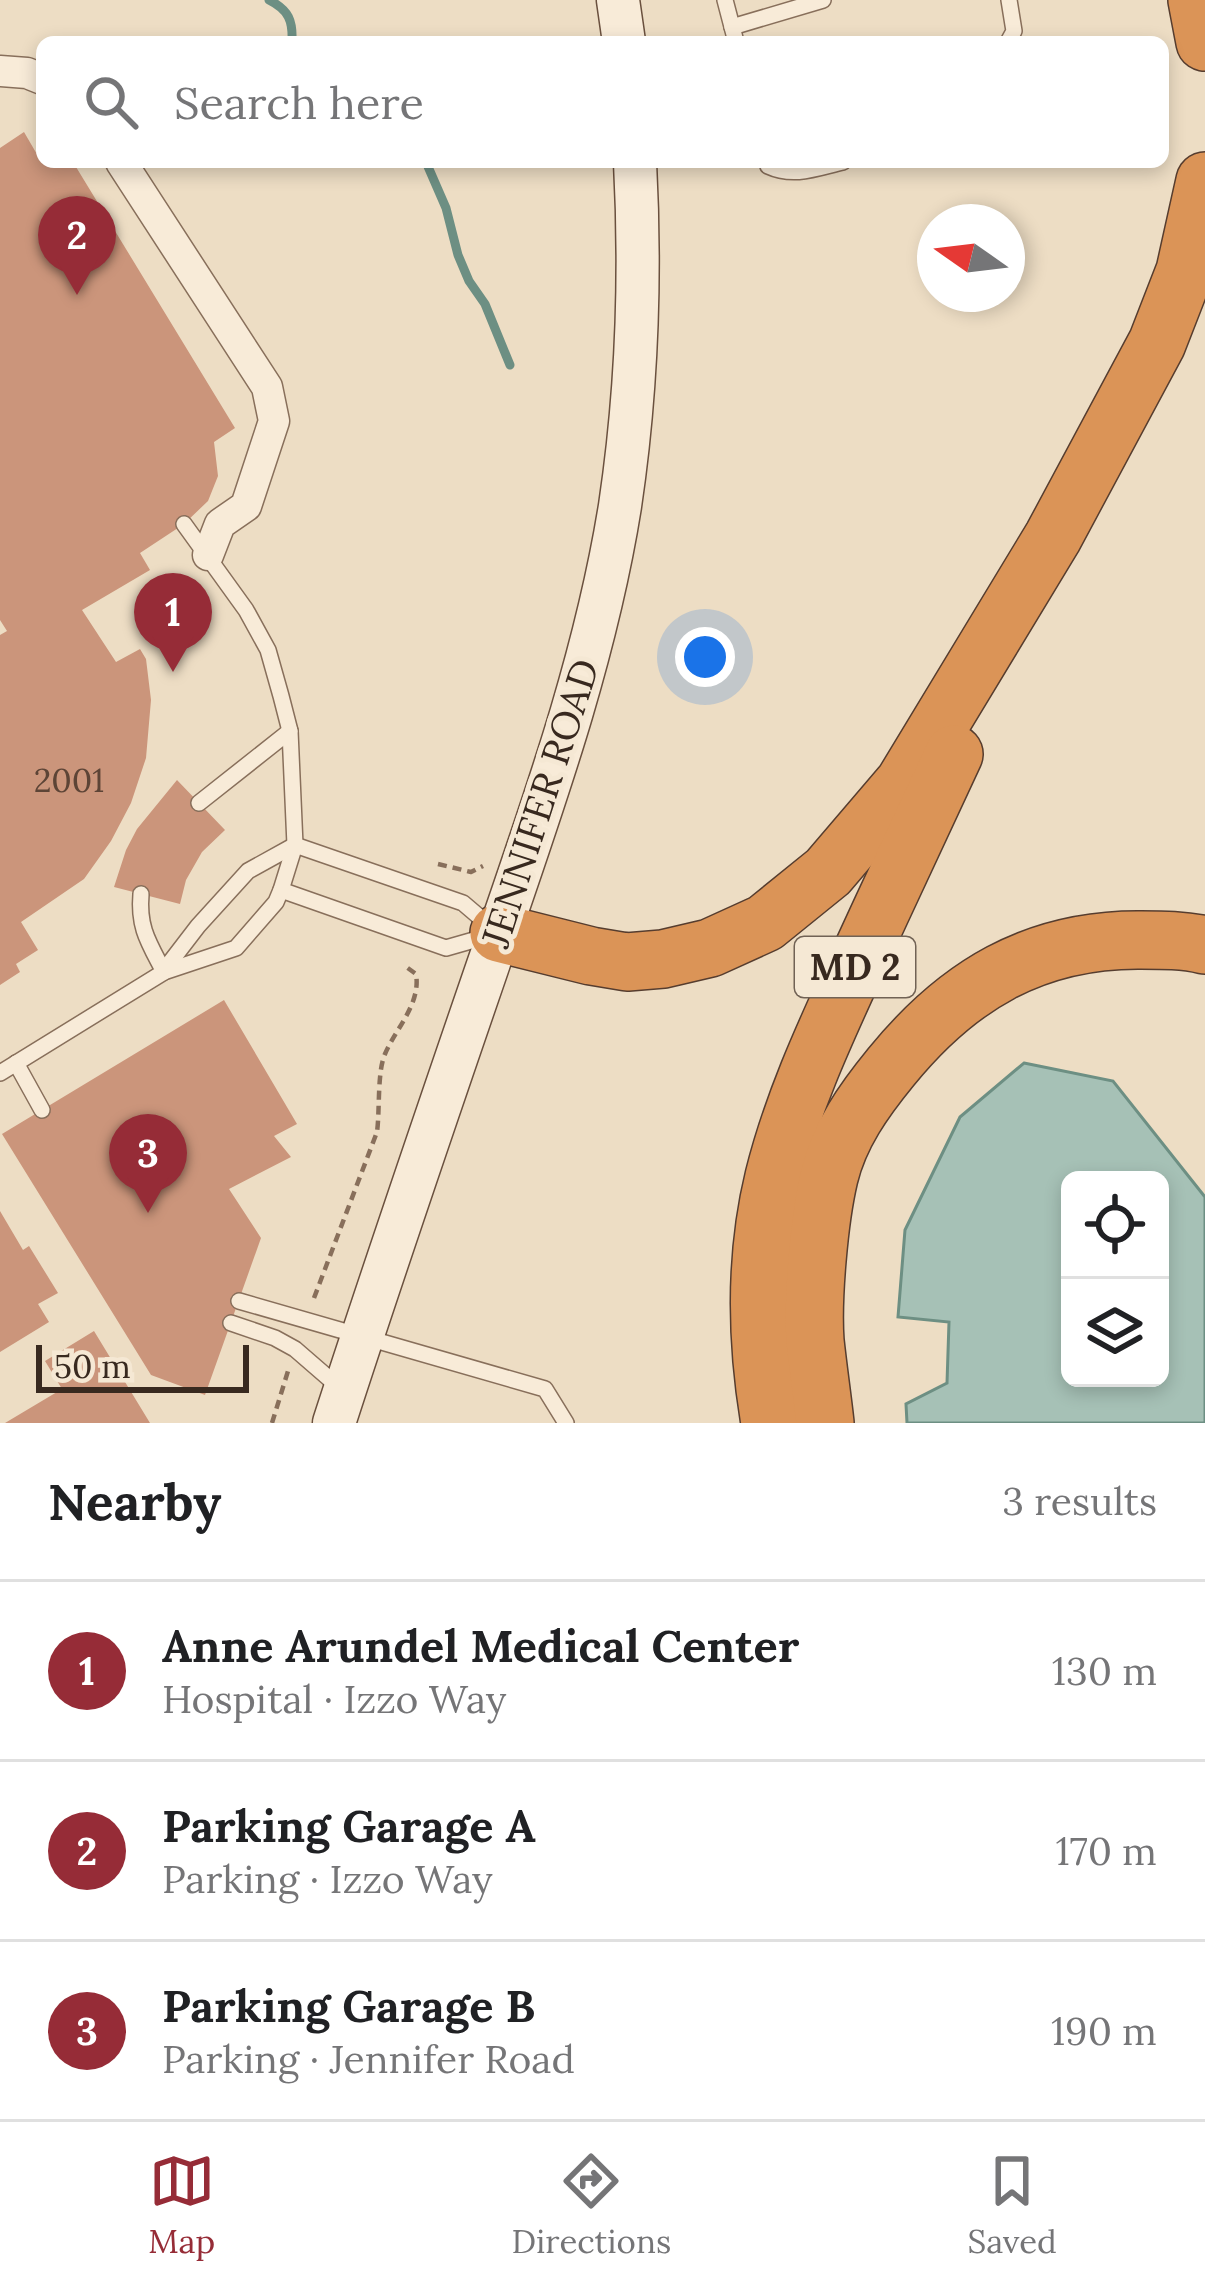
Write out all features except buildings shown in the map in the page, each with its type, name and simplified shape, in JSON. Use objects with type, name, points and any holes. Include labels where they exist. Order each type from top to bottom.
[{"type":"highway","points":[[1197,0],[1205,42]]},
{"type":"highway","name":"MD 2","points":[[770,1423],[760,1362],[761,1255],[773,1180],[794,1107],[1053,537],[1157,344],[1184,271],[1205,181]]},
{"type":"highway","points":[[499,933],[626,962],[710,948],[765,923],[828,872],[904,783],[1053,537]]},
{"type":"highway","points":[[825,1423],[815,1336],[818,1259],[829,1177],[843,1136],[863,1101],[922,1028],[992,975],[1048,950],[1115,940],[1205,945]]},
{"type":"street","points":[[618,0],[623,36]]},
{"type":"street","points":[[0,71],[36,77]]},
{"type":"street","points":[[126,168],[266,387],[274,421],[246,506],[220,524],[208,555]]},
{"type":"street","name":"JENNIFER ROAD","points":[[339,1407],[499,933],[596,624],[614,539],[633,391],[638,271],[634,168]]},
{"type":"lane","points":[[725,0],[734,34],[823,0]]},
{"type":"lane","points":[[1009,0],[1011,36]]},
{"type":"lane","points":[[773,168],[796,173],[817,168]]},
{"type":"lane","points":[[0,1073],[164,972],[236,948],[281,890],[296,845],[290,731],[268,650],[184,524]]},
{"type":"lane","points":[[199,803],[290,731]]},
{"type":"lane","points":[[164,972],[248,871],[296,845],[463,903],[499,933]]},
{"type":"lane","points":[[281,890],[446,948],[499,933]]},
{"type":"lane","points":[[141,894],[139,916],[164,972]]},
{"type":"lane","points":[[16,1063],[41,1110]]},
{"type":"lane","points":[[238,1301],[545,1389],[566,1423]]},
{"type":"lane","points":[[231,1323],[295,1349],[339,1407]]},
{"type":"path","points":[[438,864],[471,872],[483,867],[488,853]]},
{"type":"path","points":[[313,1301],[377,1132],[380,1066],[415,999],[416,974],[405,966]]},
{"type":"path","points":[[272,1423],[291,1362]]},
{"type":"shaded area","points":[[1024,1063],[1113,1081],[1205,1197],[1205,1423],[907,1423],[906,1404],[947,1383],[949,1322],[898,1317],[905,1230],[960,1117]]},
{"type":"waterway","points":[[269,0],[288,17],[292,36]]},
{"type":"waterway","points":[[429,168],[446,208],[458,255],[510,365]]},
{"type":"place","name":"Parking Garage A","points":[[77,295]]},
{"type":"place","name":"Anne Arundel Medical Center","points":[[173,672]]},
{"type":"place","name":"Parking Garage B","points":[[148,1213]]}]
